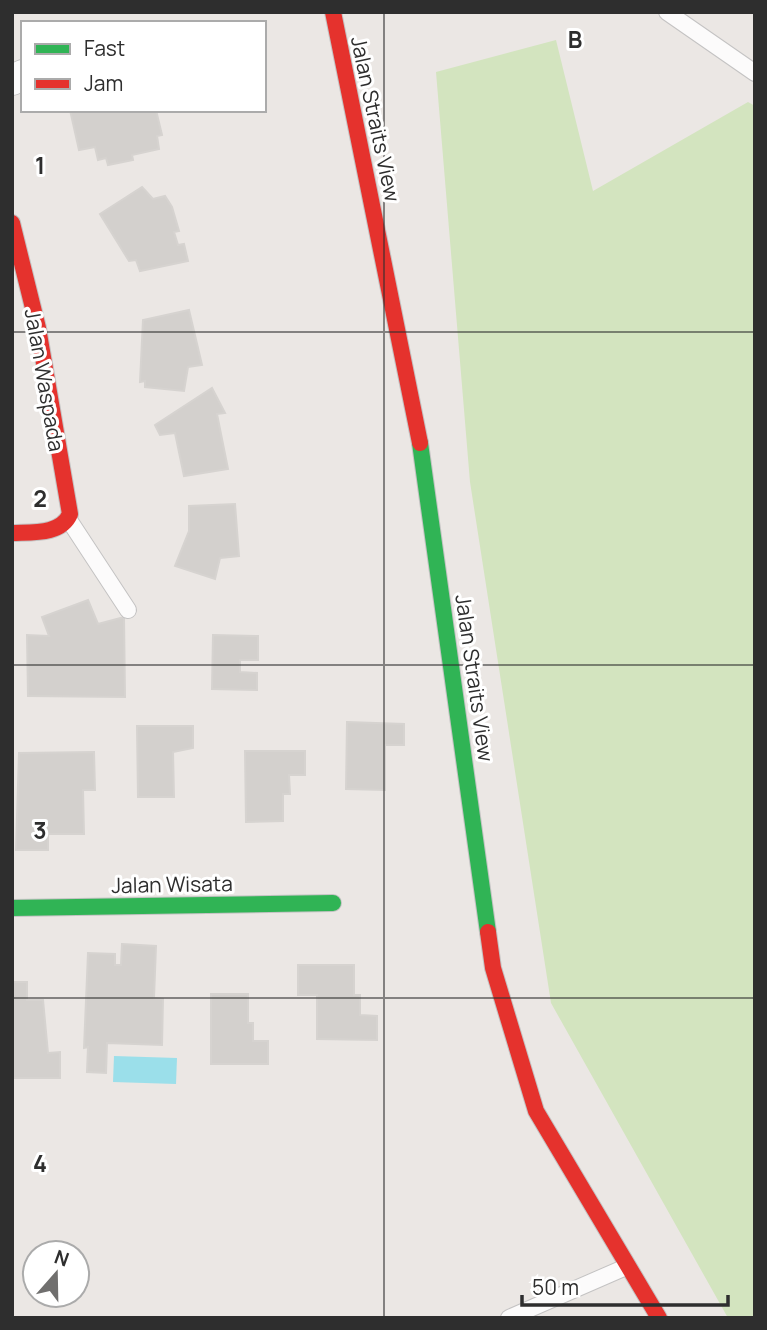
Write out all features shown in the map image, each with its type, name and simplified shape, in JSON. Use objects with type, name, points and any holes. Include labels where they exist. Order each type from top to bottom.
[{"type":"street","name":"Jalan Straits View","points":[[333,12],[426,470],[493,968],[536,1111],[626,1267],[659,1318]]},
{"type":"street","name":"Jalan Waspada","points":[[12,223],[38,328],[69,520]]},
{"type":"street","points":[[12,533],[61,527],[69,520]]},
{"type":"street","name":"Jalan Wisata","points":[[12,908],[333,903]]},
{"type":"lane","points":[[667,12],[755,73]]},
{"type":"lane","points":[[69,520],[128,610]]},
{"type":"lane","points":[[509,1318],[626,1267]]},
{"type":"green space","points":[[556,40],[593,191],[748,102],[755,106],[755,1318],[728,1318],[551,1003],[470,482],[436,72]]},
{"type":"water","points":[[114,1056],[177,1058],[176,1084],[113,1082]]},
{"type":"building","points":[[70,112],[156,112],[162,135],[157,136],[159,149],[132,155],[133,160],[108,165],[106,158],[98,160],[95,147],[79,150]]},
{"type":"building","points":[[142,187],[153,199],[165,196],[172,207],[179,231],[174,232],[178,245],[184,244],[188,261],[140,271],[136,260],[129,261],[100,214]]},
{"type":"building","points":[[189,310],[202,365],[188,367],[184,391],[145,387],[145,381],[140,382],[143,320]]},
{"type":"building","points":[[212,388],[225,413],[217,414],[228,469],[184,476],[175,433],[160,435],[155,425]]},
{"type":"building","points":[[235,504],[239,556],[220,558],[215,579],[175,566],[189,531],[189,506]]},
{"type":"building","points":[[88,600],[98,624],[124,617],[125,697],[28,696],[27,635],[49,636],[42,617]]},
{"type":"building","points":[[213,635],[258,636],[258,660],[240,660],[240,672],[257,673],[257,690],[212,689]]},
{"type":"building","points":[[347,722],[404,724],[404,745],[385,745],[385,790],[346,789]]},
{"type":"building","points":[[137,726],[193,726],[193,748],[173,752],[174,797],[138,797]]},
{"type":"building","points":[[245,751],[305,751],[305,775],[289,775],[290,794],[283,794],[283,821],[246,822]]},
{"type":"building","points":[[94,752],[95,790],[83,790],[84,834],[48,834],[48,850],[16,850],[19,753]]},
{"type":"building","points":[[122,944],[156,946],[154,998],[163,999],[162,1045],[107,1043],[106,1073],[87,1072],[88,1047],[84,1048],[88,953],[115,954],[115,965],[121,965]]},
{"type":"building","points":[[298,965],[354,965],[354,995],[360,995],[360,1015],[377,1016],[377,1040],[317,1039],[317,995],[298,995]]},
{"type":"building","points":[[12,982],[27,982],[27,1000],[43,1000],[48,1053],[60,1052],[60,1078],[12,1078]]},
{"type":"building","points":[[211,994],[248,994],[248,1023],[253,1023],[253,1041],[268,1041],[268,1064],[211,1064]]},
{"type":"traffic: fast","points":[[420,443],[488,932]]},
{"type":"traffic: fast","points":[[12,908],[333,903]]},
{"type":"traffic: jam","points":[[333,12],[420,443]]},
{"type":"traffic: jam","points":[[12,223],[38,328],[70,514],[66,521],[53,529],[12,533]]},
{"type":"traffic: jam","points":[[488,932],[493,968],[536,1111],[659,1318]]}]
